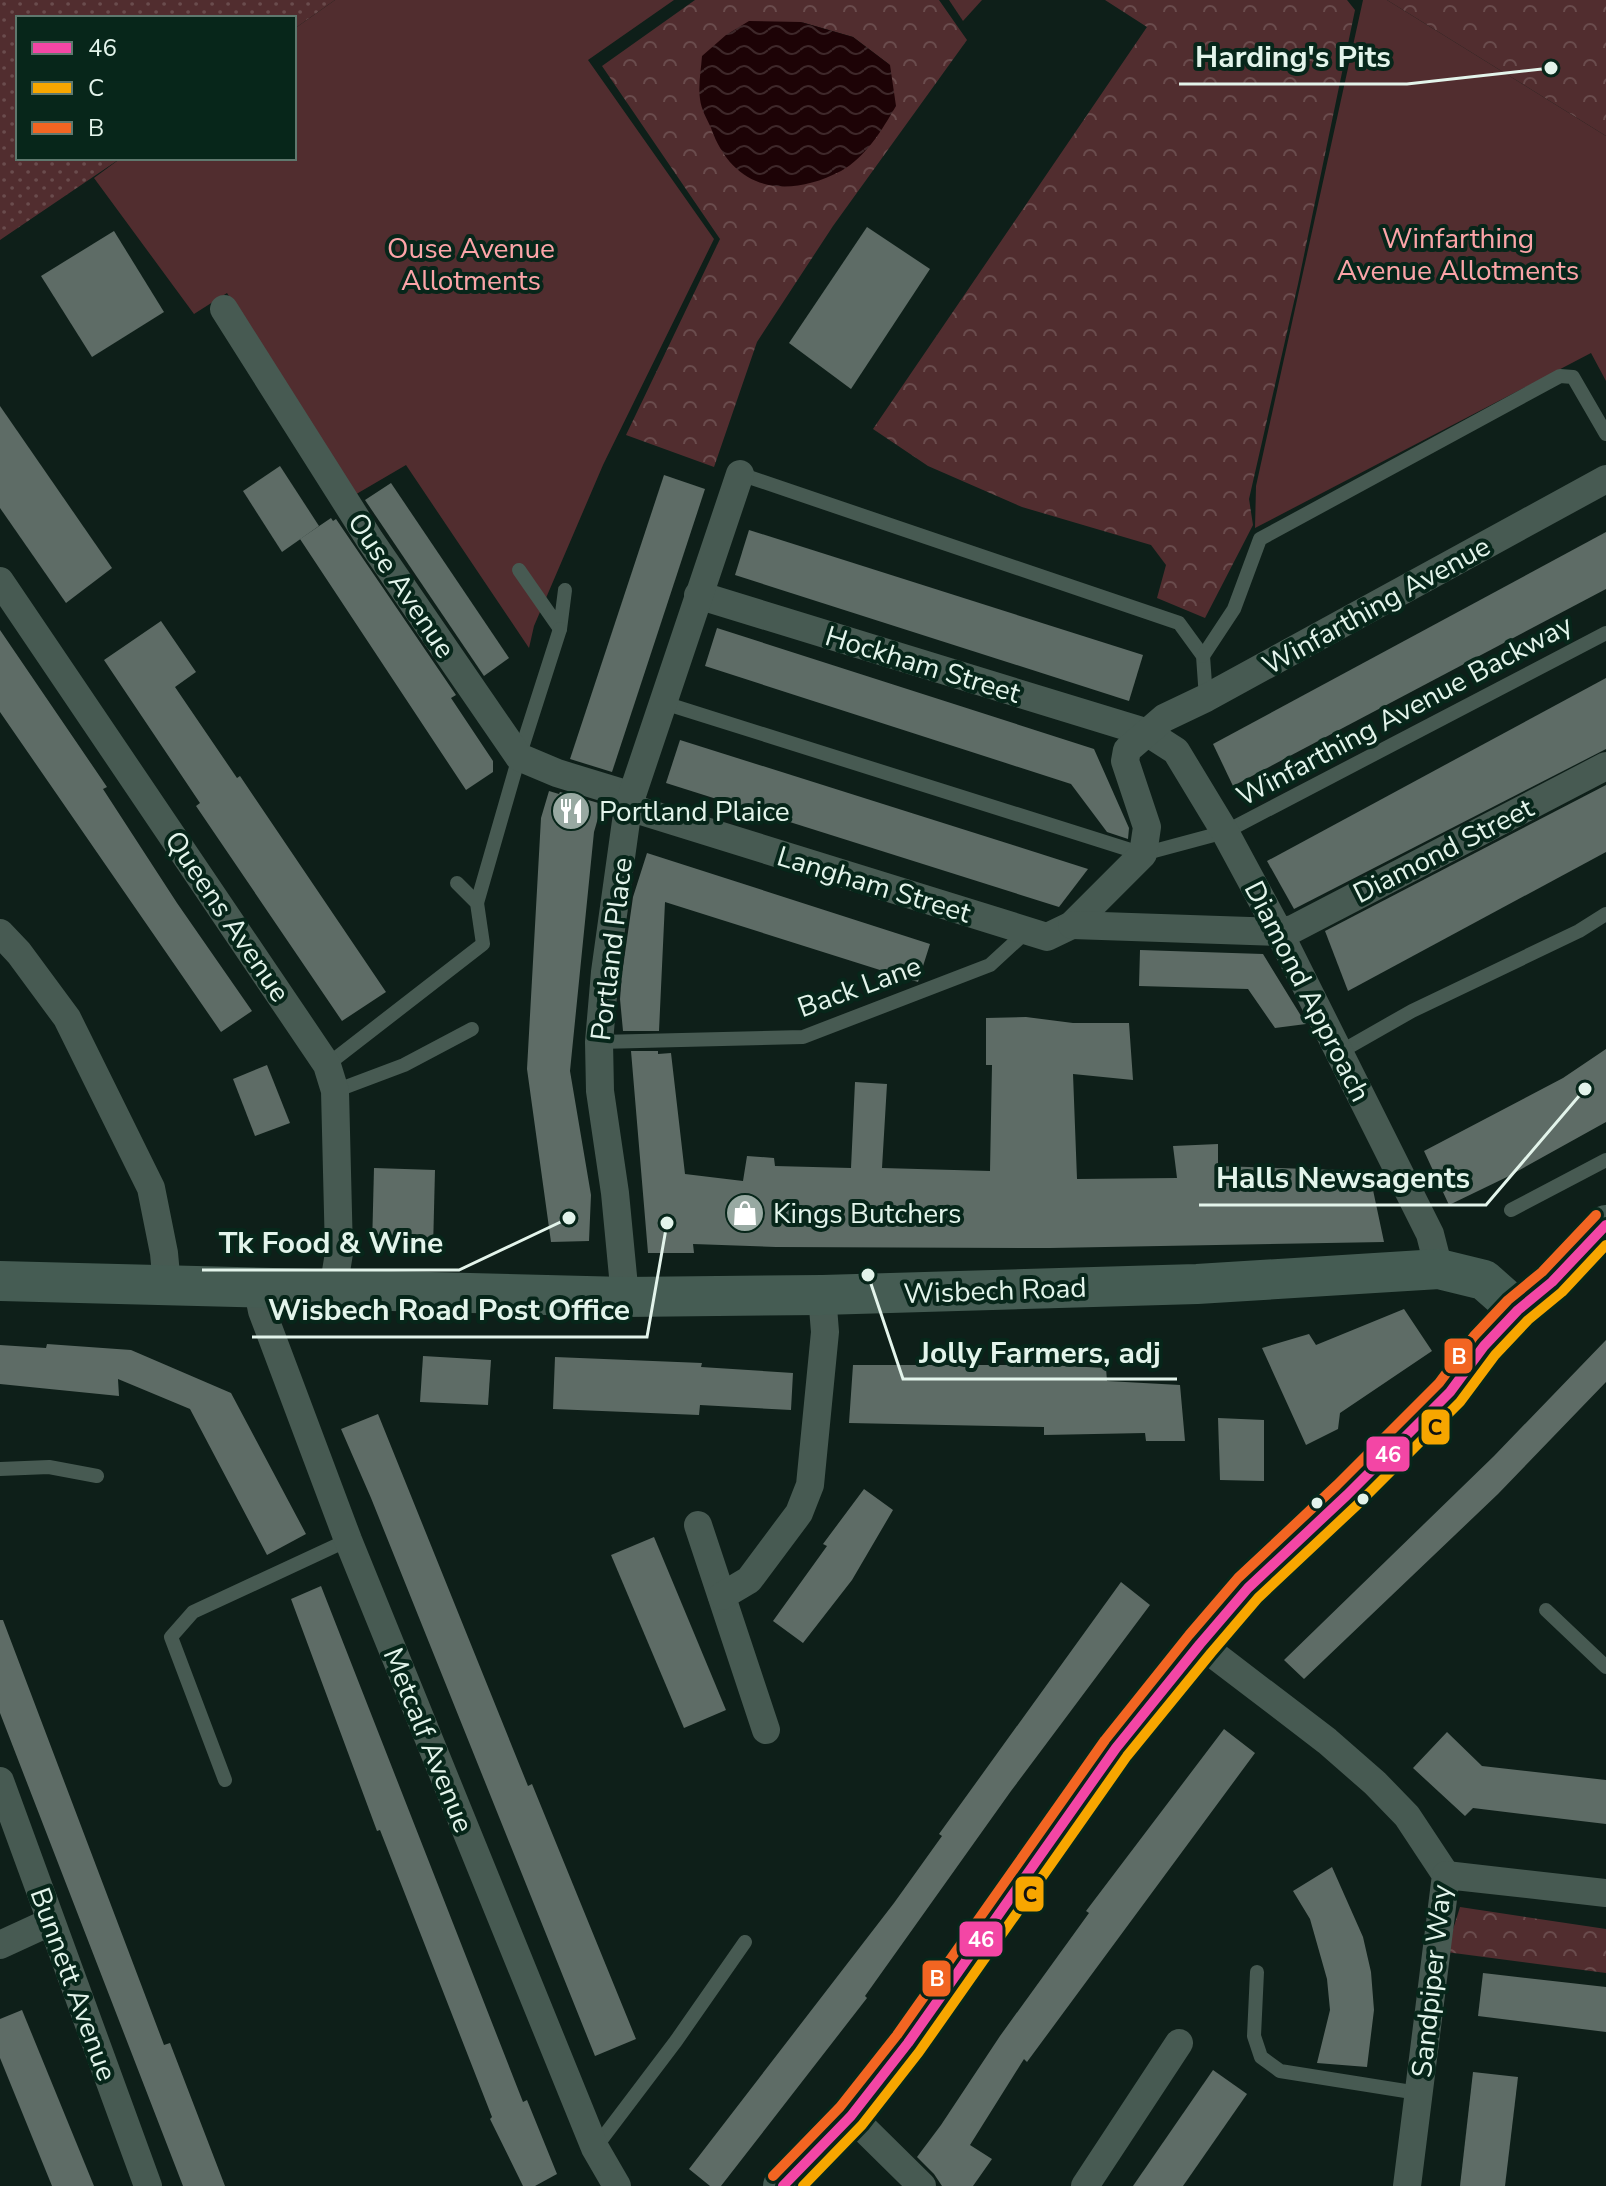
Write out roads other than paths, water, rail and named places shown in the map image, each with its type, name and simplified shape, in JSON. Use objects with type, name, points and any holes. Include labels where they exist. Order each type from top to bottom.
[{"type":"street","name":"Ouse Avenue","points":[[224,309],[370,540],[519,757]]},
{"type":"street","name":"Portland Place","points":[[625,1297],[615,1193],[600,1091],[599,1042],[605,972],[630,801],[740,474]]},
{"type":"street","name":"Winfarthing Avenue","points":[[1143,854],[1147,827],[1125,761],[1127,750],[1164,718],[1606,479]]},
{"type":"street","name":"Queens Avenue","points":[[0,581],[331,1078]]},
{"type":"street","name":"Hockham Street","points":[[698,595],[1148,733]]},
{"type":"street","name":"Diamond Approach","points":[[1148,733],[1176,751],[1225,832],[1279,932],[1430,1234],[1439,1269]]},
{"type":"street","points":[[519,757],[630,801]]},
{"type":"street","name":"Diamond Street","points":[[1279,932],[1293,929],[1606,766]]},
{"type":"street","name":"Langham Street","points":[[630,801],[1047,937],[1072,925],[1279,932]]},
{"type":"street","points":[[1072,925],[1143,854]]},
{"type":"street","points":[[6,948],[67,1018],[151,1188],[167,1286]]},
{"type":"street","points":[[331,1078],[339,1253],[333,1290]]},
{"type":"street","points":[[783,2186],[851,2116],[908,2043],[1116,1748],[1200,1644],[1248,1588],[1450,1392],[1484,1346],[1518,1310],[1552,1282],[1606,1225]]},
{"type":"street","name":"Wisbech Road","points":[[0,1281],[625,1297],[822,1295],[1197,1284],[1439,1269],[1484,1280],[1518,1310]]},
{"type":"street","name":"Metcalf Avenue","points":[[257,1286],[262,1311],[348,1540],[595,2148],[617,2186]]},
{"type":"street","points":[[722,1596],[749,1580],[799,1513],[810,1485],[825,1332],[822,1295]]},
{"type":"street","points":[[698,1525],[766,1730]]},
{"type":"street","name":"Sandpiper Way","points":[[1200,1644],[1327,1741],[1375,1783],[1407,1816],[1446,1875],[1407,2186]]},
{"type":"street","name":"Bunnett Avenue","points":[[0,1781],[148,2186]]},
{"type":"street","points":[[1446,1875],[1606,1893]]},
{"type":"street","points":[[0,1945],[50,1922]]},
{"type":"street","points":[[1085,2186],[1179,2043]]},
{"type":"street","points":[[851,2116],[922,2186]]},
{"type":"lane","points":[[1203,656],[1234,609],[1260,539],[1560,376],[1573,377],[1606,434]]},
{"type":"lane","points":[[740,474],[1179,623],[1203,656],[1206,698]]},
{"type":"lane","points":[[519,570],[560,629]]},
{"type":"lane","points":[[331,1078],[483,944],[477,903],[560,629],[565,590]]},
{"type":"lane","name":"Winfarthing Avenue Backway","points":[[1143,854],[1225,832],[1606,633]]},
{"type":"lane","points":[[664,703],[1143,854]]},
{"type":"lane","points":[[457,883],[477,903]]},
{"type":"lane","points":[[1340,1052],[1412,1011],[1579,931],[1606,914]]},
{"type":"lane","name":"Back Lane","points":[[599,1042],[803,1037],[990,965],[1026,932]]},
{"type":"lane","points":[[331,1078],[404,1065],[472,1029]]},
{"type":"lane","points":[[1511,1210],[1606,1160]]},
{"type":"lane","points":[[0,1469],[49,1467],[97,1476]]},
{"type":"lane","points":[[225,1780],[171,1637],[193,1612],[348,1540]]},
{"type":"lane","points":[[1546,1610],[1606,1667]]},
{"type":"lane","points":[[595,2148],[676,2041],[745,1942]]},
{"type":"lane","points":[[1257,1972],[1254,2036],[1261,2057],[1270,2064],[1280,2071],[1418,2093]]},
{"type":"water","points":[[749,21],[801,22],[853,37],[890,65],[896,106],[873,142],[841,171],[800,185],[763,184],[733,165],[721,149],[701,103],[702,56],[726,35]]},
{"type":"place","name":"Harding's Pits","points":[[1551,68]]},
{"type":"place","name":"Portland Plaice","points":[[571,811]]},
{"type":"place","name":"Halls Newsagents","points":[[1585,1089]]},
{"type":"place","name":"Kings Butchers","points":[[745,1213]]},
{"type":"place","name":"Tk Food & Wine","points":[[569,1218]]},
{"type":"place","name":"Wisbech Road Post Office","points":[[667,1223]]},
{"type":"place","name":"Jolly Farmers, adj","points":[[868,1275]]},
{"type":"park label","name":"Winfarthing Avenue Allotments","points":[[1458,254]]},
{"type":"park label","name":"Ouse Avenue Allotments","points":[[471,264]]}]
